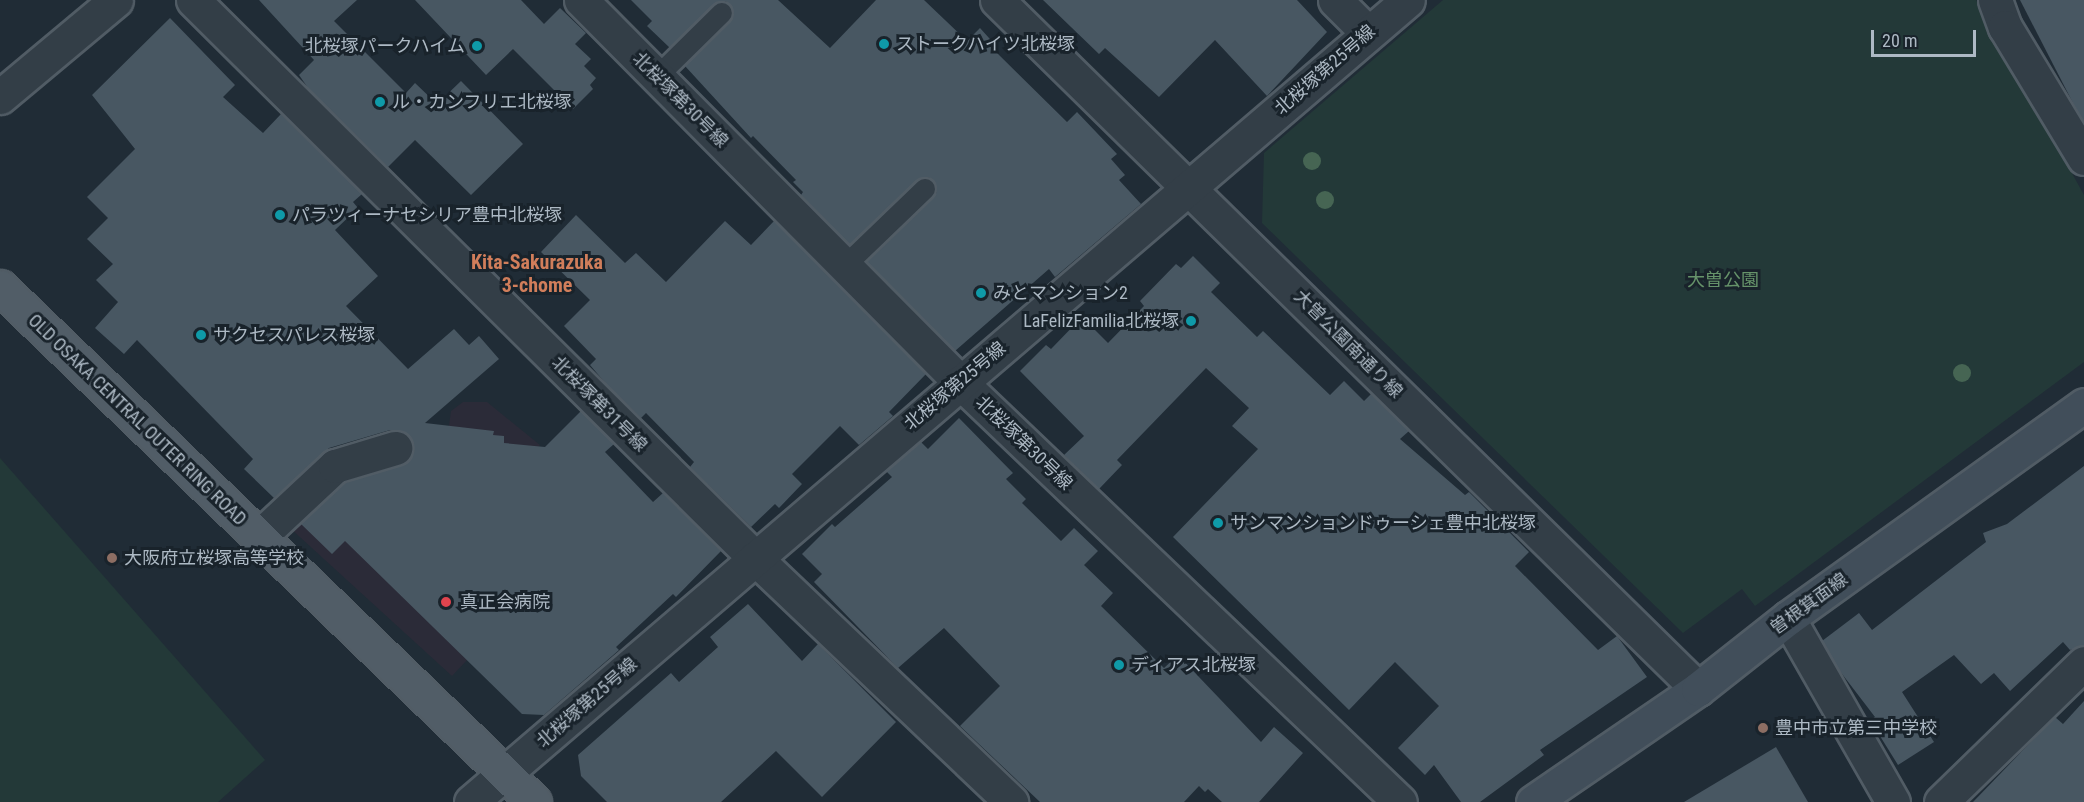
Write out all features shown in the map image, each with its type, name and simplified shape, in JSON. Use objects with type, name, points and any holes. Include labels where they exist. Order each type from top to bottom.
[{"type":"main road","name":"OLD OSAKA CENTRAL OUTER RING ROAD","points":[[0,287],[534,802]]},
{"type":"street","points":[[0,98],[116,0]]},
{"type":"street","name":"北桜塚第31号線","points":[[193,0],[755,558],[1011,802]]},
{"type":"street","name":"北桜塚第30号線","points":[[580,0],[960,382],[1400,802]]},
{"type":"street","name":"大曽公園南通り線","points":[[997,0],[1698,689]]},
{"type":"street","points":[[1335,0],[1368,32]]},
{"type":"street","name":"北桜塚第25号線","points":[[471,802],[960,382],[1190,189],[1368,32],[1408,0]]},
{"type":"street","points":[[1995,0],[2006,27],[2084,158]]},
{"type":"street","name":"曽根箕面線","points":[[1533,802],[1698,689],[1788,618],[2084,405]]},
{"type":"street","points":[[259,537],[335,466],[395,448]]},
{"type":"street","points":[[1788,618],[1893,802]]},
{"type":"street","points":[[1941,802],[2084,663]]},
{"type":"lane","points":[[657,77],[722,13]]},
{"type":"lane","points":[[845,266],[925,189]]},
{"type":"shaded area","name":"真正会病院","points":[[463,402],[487,402],[540,445],[527,462],[604,515],[452,676],[290,528],[343,469],[445,453],[451,411]]},
{"type":"green space","name":"大曽公園","points":[[1443,0],[1976,0],[2084,195],[2084,362],[1755,606],[1742,589],[1683,633],[1262,223],[1264,153]]},
{"type":"green space","points":[[0,458],[265,760],[218,802],[0,802]]},
{"type":"building","points":[[259,0],[357,0],[334,21],[406,93],[415,83],[437,104],[461,81],[523,144],[471,195],[415,140],[388,167],[308,88],[299,75],[314,60]]},
{"type":"building","points":[[415,0],[521,0],[544,24],[560,8],[586,33],[575,44],[591,59],[584,66],[596,78],[590,85],[593,89],[573,109],[513,49],[486,75]]},
{"type":"building","points":[[631,0],[778,0],[830,48],[876,0],[924,0],[967,41],[980,28],[998,48],[995,51],[1067,122],[1077,112],[1117,154],[1111,159],[1125,175],[1119,180],[1141,204],[1055,277],[1049,269],[955,351],[867,262],[933,198],[937,192],[934,181],[928,177],[917,180],[850,245],[801,195],[803,192],[793,182],[796,180],[753,136],[751,138],[685,66],[731,21],[731,5],[725,1],[714,4],[670,48],[647,26],[652,21]]},
{"type":"building","points":[[1043,0],[1297,0],[1327,32],[1267,96],[1215,40],[1159,97],[1105,48],[1099,54]]},
{"type":"building","points":[[2020,0],[2084,0],[2084,122],[2073,103]]},
{"type":"building","points":[[170,18],[235,85],[223,97],[263,133],[281,114],[362,194],[353,202],[358,208],[335,230],[378,276],[346,306],[408,369],[454,329],[469,345],[479,336],[499,359],[425,423],[494,431],[493,435],[504,436],[504,443],[545,447],[581,411],[614,444],[605,452],[653,502],[663,493],[721,551],[676,597],[673,594],[616,647],[619,650],[544,715],[522,714],[345,541],[332,554],[301,524],[345,483],[408,461],[413,452],[407,434],[390,430],[329,448],[274,498],[244,469],[253,459],[137,340],[124,354],[95,328],[118,302],[96,280],[113,264],[87,239],[108,218],[87,197],[135,149],[92,95]]},
{"type":"building","points":[[576,215],[625,263],[636,253],[666,282],[725,221],[751,245],[774,221],[926,374],[889,412],[893,416],[859,445],[840,426],[792,474],[802,484],[779,508],[775,504],[751,527],[690,467],[694,462],[646,413],[641,418],[607,385],[590,365],[596,359],[564,326],[590,300],[541,252]]},
{"type":"building","points":[[1193,256],[1220,283],[1211,292],[1257,337],[1263,331],[1330,395],[1344,381],[1364,401],[1371,394],[1409,431],[1400,439],[1465,495],[1469,492],[1529,552],[1515,566],[1598,650],[1617,636],[1647,677],[1540,750],[1544,755],[1480,802],[1461,802],[1434,765],[1425,775],[1398,748],[1439,706],[1395,662],[1349,710],[1173,537],[1258,449],[1232,426],[1249,408],[1206,368],[1117,460],[1122,465],[1099,489],[1064,455],[1084,436],[1020,371],[1046,345],[1051,349],[1082,317],[1108,343],[1144,306],[1140,301],[1176,264],[1181,268]]},
{"type":"building","points":[[959,418],[1013,473],[1006,479],[1026,499],[1022,503],[1061,541],[1074,528],[1098,551],[1084,565],[1113,593],[1101,606],[1164,668],[1178,655],[1261,742],[1274,727],[1303,753],[1259,802],[1222,802],[1208,789],[1205,792],[1199,786],[1184,802],[1040,802],[960,726],[1000,686],[944,628],[898,668],[814,582],[822,574],[802,554],[832,524],[835,527],[892,477],[886,471],[921,442],[928,449]]},
{"type":"building","points":[[2084,466],[2084,645],[2070,650],[2063,642],[2010,691],[1994,673],[1981,684],[1954,655],[1902,692],[1934,742],[1898,765],[1870,720],[1875,717],[1839,670],[1822,641],[1859,613],[1872,630],[1986,542],[1983,533],[2007,524]]},
{"type":"building","points":[[748,604],[802,661],[818,644],[896,722],[822,797],[776,751],[721,802],[607,802],[581,776],[578,755],[671,673],[679,682],[718,647],[710,637]]},
{"type":"building","points":[[2084,701],[2084,802],[1973,802],[2055,717],[2063,724]]},
{"type":"building","points":[[1776,747],[1808,802],[1684,802]]},
{"type":"place","name":"ストークハイツ北桜塚","points":[[884,44]]},
{"type":"place","name":"北桜塚パークハイム","points":[[477,46]]},
{"type":"place","name":"ル・カンフリエ北桜塚","points":[[380,102]]},
{"type":"place","name":"パラツィーナセシリア豊中北桜塚","points":[[280,215]]},
{"type":"place","name":"みとマンション2","points":[[981,293]]},
{"type":"place","name":"LaFelizFamilia北桜塚","points":[[1191,321]]},
{"type":"place","name":"サクセスパレス桜塚","points":[[201,335]]},
{"type":"place","name":"サンマンションドゥーシェ豊中北桜塚","points":[[1218,523]]},
{"type":"place","name":"大阪府立桜塚高等学校","points":[[112,558]]},
{"type":"place","name":"真正会病院","points":[[446,602]]},
{"type":"place","name":"ディアス北桜塚","points":[[1119,665]]},
{"type":"place","name":"豊中市立第三中学校","points":[[1763,728]]},
{"type":"district","name":"Kita-Sakurazuka 3-chome","points":[[537,274]]}]
